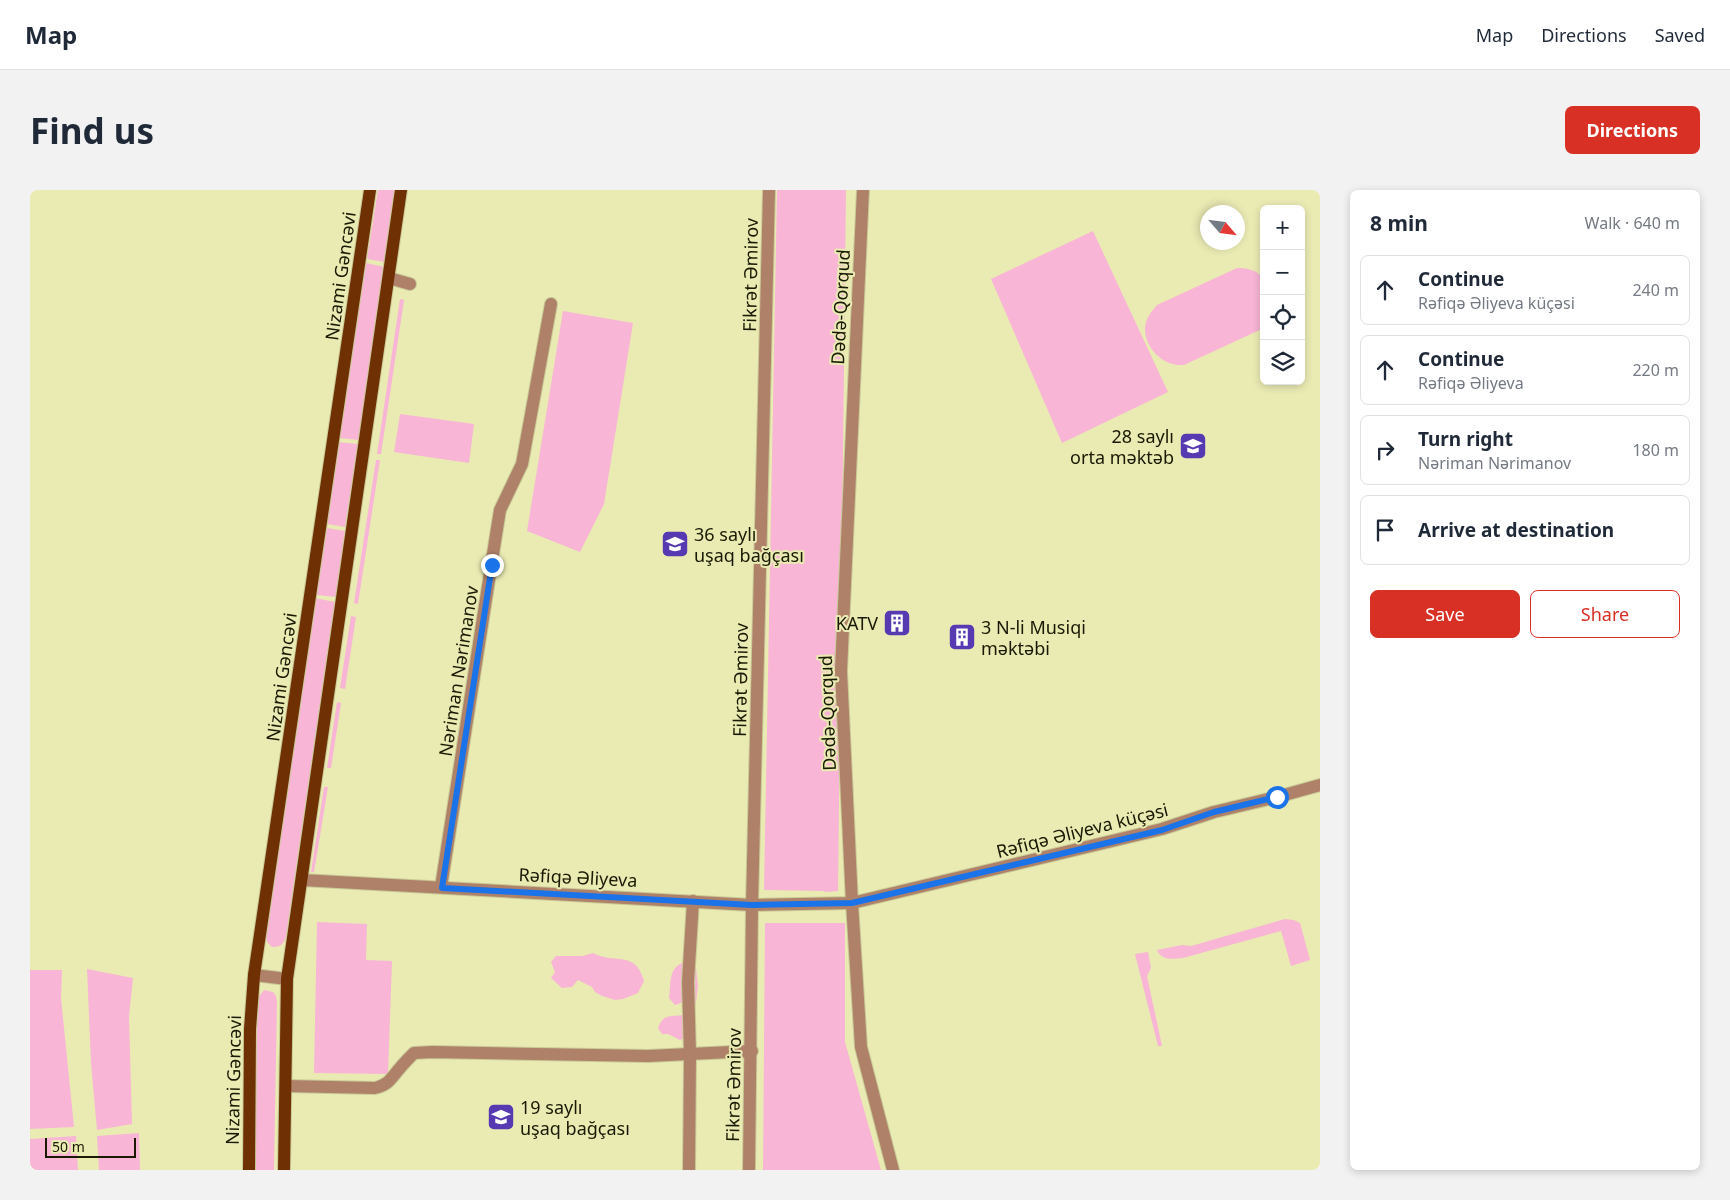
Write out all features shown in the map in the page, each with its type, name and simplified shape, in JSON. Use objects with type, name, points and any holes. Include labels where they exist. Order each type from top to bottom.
[{"type":"main road","name":"Nizami Gəncəvi","points":[[249,1170],[250,1029],[254,975],[370,190]]},
{"type":"main road","points":[[284,1170],[287,979],[401,190]]},
{"type":"street","name":"Fikrət Əmirov","points":[[749,1170],[752,1051],[752,905],[769,190]]},
{"type":"street","name":"Dədə-Qorqud","points":[[863,190],[841,671],[861,1047],[893,1170]]},
{"type":"street","points":[[389,278],[410,284]]},
{"type":"street","name":"Nəriman Nərimanov","points":[[442,888],[497,526],[500,510],[522,464],[551,304]]},
{"type":"street","name":"Rəfiqə Əliyeva küçəsi","points":[[852,903],[1162,830],[1214,812],[1320,785]]},
{"type":"street","name":"Rəfiqə Əliyeva","points":[[302,880],[752,905],[852,903]]},
{"type":"street","points":[[689,1170],[690,1054],[688,982],[693,901]]},
{"type":"street","points":[[254,975],[287,979]]},
{"type":"street","points":[[286,1086],[375,1088],[383,1086],[392,1081],[399,1068],[414,1053],[648,1056],[752,1051]]},
{"type":"shaded area","points":[[378,190],[396,190],[385,262],[367,259]]},
{"type":"shaded area","points":[[777,190],[846,190],[838,891],[764,890]]},
{"type":"shaded area","points":[[1093,231],[1168,392],[1062,443],[991,279]]},
{"type":"shaded area","points":[[366,263],[385,267],[359,440],[339,438]]},
{"type":"shaded area","points":[[1237,268],[1252,270],[1260,275],[1260,330],[1184,365],[1177,365],[1163,360],[1152,350],[1148,343],[1145,325],[1157,305]]},
{"type":"shaded area","points":[[400,299],[404,300],[381,454],[377,454]]},
{"type":"shaded area","points":[[563,311],[633,323],[604,504],[580,552],[527,531]]},
{"type":"shaded area","points":[[400,414],[474,424],[469,463],[394,452]]},
{"type":"shaded area","points":[[338,442],[358,444],[345,527],[327,524]]},
{"type":"shaded area","points":[[376,460],[380,460],[358,604],[354,603]]},
{"type":"shaded area","points":[[327,528],[345,531],[336,597],[316,595]]},
{"type":"shaded area","points":[[315,598],[335,602],[286,937],[281,945],[272,947],[267,942],[266,937]]},
{"type":"shaded area","points":[[351,616],[356,617],[345,689],[340,688]]},
{"type":"shaded area","points":[[337,702],[341,703],[331,768],[327,768]]},
{"type":"shaded area","points":[[324,787],[328,787],[314,872],[311,872]]},
{"type":"shaded area","points":[[1285,919],[1300,923],[1310,960],[1291,966],[1281,931],[1183,958],[1165,958],[1157,950],[1182,945],[1191,946]]},
{"type":"shaded area","points":[[317,922],[367,924],[366,960],[392,961],[388,1074],[314,1073]]},
{"type":"shaded area","points":[[765,923],[845,923],[845,1042],[881,1170],[763,1170]]},
{"type":"shaded area","points":[[1148,952],[1151,968],[1147,976],[1162,1046],[1158,1046],[1135,954]]},
{"type":"shaded area","points":[[593,953],[609,958],[630,961],[635,965],[644,981],[638,993],[615,1000],[602,996],[595,992],[592,987],[578,980],[572,987],[562,988],[551,978],[555,972],[551,962],[556,956],[582,956]]},
{"type":"shaded area","points":[[682,963],[690,963],[696,968],[698,986],[696,1003],[687,1001],[675,1005],[669,998],[671,978],[674,969]]},
{"type":"shaded area","points":[[87,969],[133,978],[129,1016],[132,1124],[97,1130],[91,1063]]},
{"type":"shaded area","points":[[30,970],[62,970],[61,998],[74,1127],[30,1129]]},
{"type":"shaded area","points":[[264,990],[273,992],[277,1002],[274,1170],[254,1170],[257,999]]},
{"type":"shaded area","points":[[682,1015],[684,1017],[687,1037],[680,1040],[668,1034],[662,1034],[658,1028],[664,1018]]},
{"type":"shaded area","points":[[139,1133],[140,1170],[99,1170],[97,1136]]},
{"type":"shaded area","points":[[76,1136],[78,1170],[30,1170],[30,1139]]},
{"type":"place","name":"28 saylı orta məktəb","points":[[1193,446]]},
{"type":"place","name":"36 saylı uşaq bağçası","points":[[675,544]]},
{"type":"place","name":"KATV","points":[[897,623]]},
{"type":"place","name":"3 N-li Musiqi məktəbi","points":[[962,637]]},
{"type":"place","name":"19 saylı uşaq bağçası","points":[[501,1117]]},
{"type":"route","points":[[492,565],[442,888],[752,905],[852,903],[1162,830],[1214,812],[1277,797]]}]
